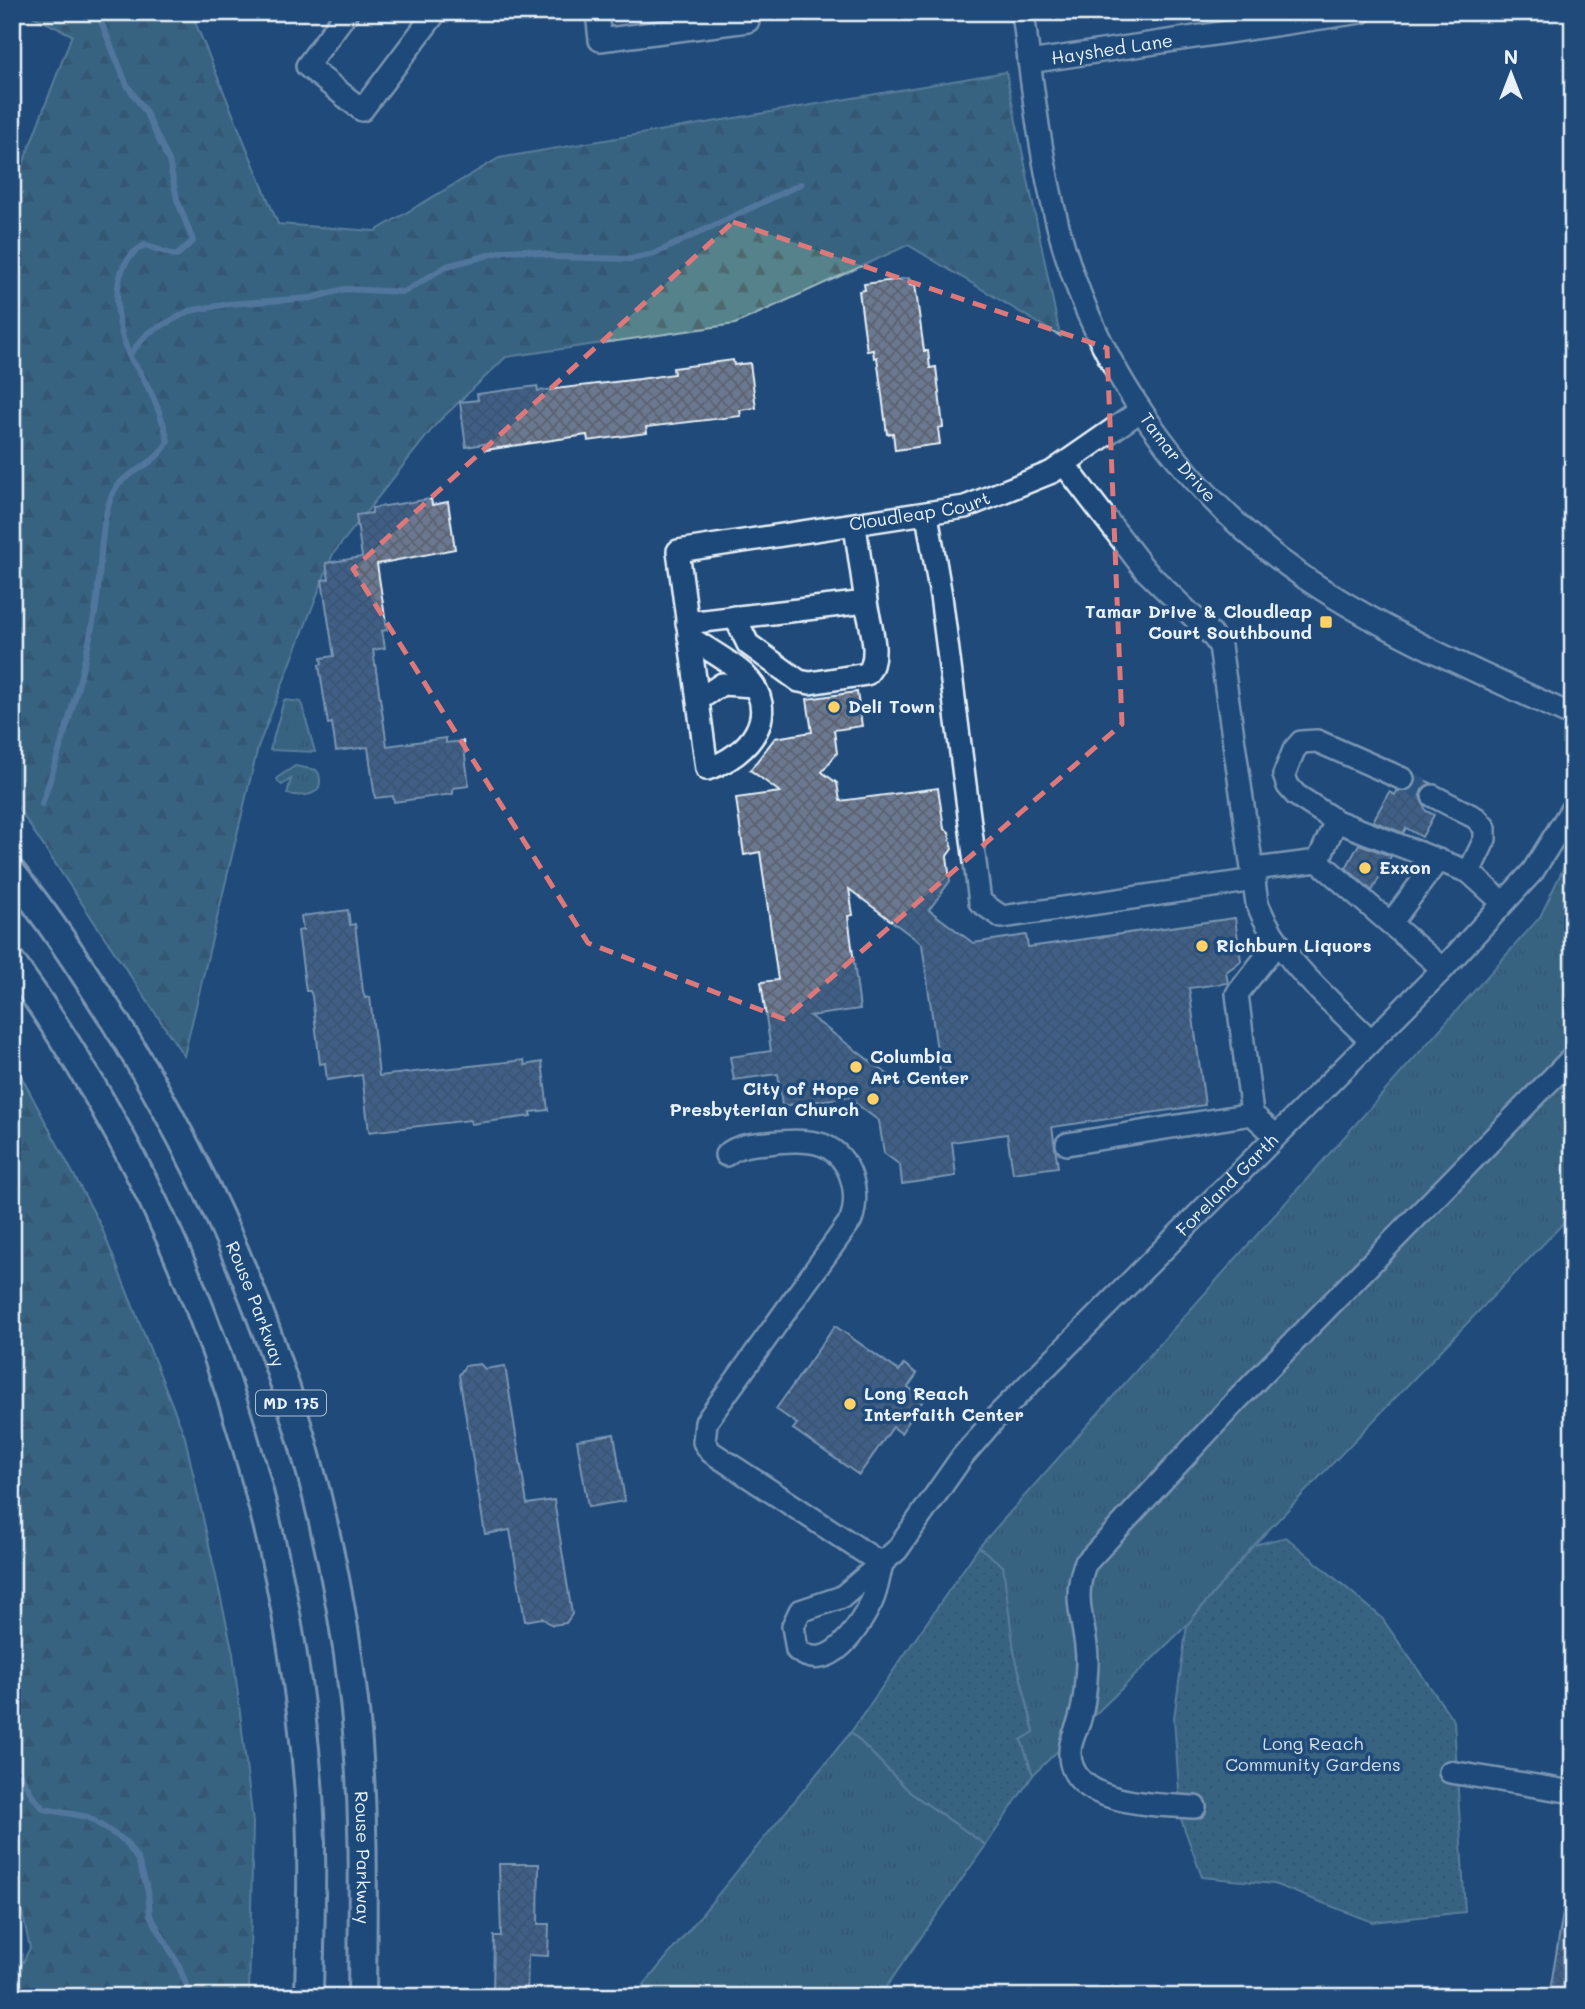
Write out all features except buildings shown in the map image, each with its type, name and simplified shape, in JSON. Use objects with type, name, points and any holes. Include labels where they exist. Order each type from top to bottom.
[{"type":"main road","name":"Rouse Parkway","points":[[12,873],[82,970],[144,1067],[190,1150],[232,1242],[287,1389],[308,1459],[326,1537],[342,1617],[354,1702],[361,1799],[362,1997]]},
{"type":"main road","name":"MD 175","points":[[12,962],[96,1089],[140,1171],[209,1331],[256,1472],[289,1625],[302,1718],[309,1811],[309,1997]]},
{"type":"street","points":[[347,12],[307,66],[362,110],[436,12]]},
{"type":"street","points":[[597,12],[600,40],[748,22],[747,12]]},
{"type":"street","name":"Tamar Drive","points":[[1023,12],[1046,172],[1071,268],[1106,349],[1140,411],[1171,452],[1227,514],[1305,577],[1363,614],[1573,716]]},
{"type":"street","name":"Hayshed Lane","points":[[1029,62],[1362,12]]},
{"type":"street","name":"Cloudleap Court","points":[[688,630],[678,551],[927,515],[965,507],[1018,488],[1064,464],[1140,411]]},
{"type":"street","points":[[1064,464],[1145,570],[1212,634],[1220,646],[1257,903],[1267,929],[1287,957],[1370,1041]]},
{"type":"street","points":[[927,515],[941,596],[980,902],[1002,917],[1254,875],[1318,861]]},
{"type":"street","points":[[735,617],[748,643],[790,675],[810,683],[867,674],[872,669],[874,652],[855,526]]},
{"type":"street","points":[[688,630],[735,617],[866,602]]},
{"type":"street","points":[[688,630],[754,686],[760,719],[756,732],[734,759],[707,769],[688,630]]},
{"type":"street","points":[[698,699],[722,684],[732,682],[754,686]]},
{"type":"street","points":[[1403,779],[1309,739],[1294,750],[1284,775],[1296,795],[1336,821],[1469,872],[1503,903]]},
{"type":"street","points":[[1433,796],[1476,818],[1485,828],[1485,839],[1469,872]]},
{"type":"street","name":"Foreland Garth","points":[[882,1564],[873,1599],[844,1644],[825,1657],[814,1658],[797,1650],[793,1626],[800,1611],[842,1597],[897,1550],[962,1457],[999,1415],[1443,969],[1551,846],[1573,807]]},
{"type":"street","points":[[1318,861],[1336,821]]},
{"type":"street","points":[[1391,923],[1438,860]]},
{"type":"street","points":[[1318,861],[1443,969]]},
{"type":"street","points":[[1276,1136],[1252,1114],[1237,993],[1277,943]]},
{"type":"street","points":[[1195,1807],[1136,1804],[1115,1800],[1081,1779],[1073,1765],[1069,1756],[1071,1740],[1079,1722],[1086,1672],[1087,1653],[1077,1597],[1085,1564],[1236,1401],[1573,1057]]},
{"type":"street","points":[[1067,1144],[1252,1114]]},
{"type":"street","points":[[726,1154],[751,1145],[784,1141],[822,1145],[837,1155],[849,1169],[856,1205],[851,1220],[706,1422],[704,1443],[711,1452],[882,1564]]},
{"type":"street","points":[[1450,1772],[1573,1792]]},
{"type":"highlighted area","points":[[733,222],[1107,348],[1122,724],[784,1019],[588,943],[353,569]]},
{"type":"green space","points":[[24,12],[191,12],[278,224],[375,231],[499,158],[1006,72],[1060,336],[908,245],[735,324],[506,357],[437,423],[333,554],[258,747],[184,1056],[12,799],[12,192],[72,35]]},
{"type":"green space","points":[[284,700],[301,702],[315,752],[270,750]]},
{"type":"green space","points":[[295,766],[316,770],[320,782],[316,791],[306,795],[287,794],[291,779],[282,785],[277,778]]},
{"type":"green space","points":[[1573,848],[1573,1213],[1254,1545],[1187,1625],[1033,1775],[1021,1740],[1034,1731],[1014,1651],[979,1547],[1540,917]]},
{"type":"green space","points":[[12,1059],[101,1226],[185,1437],[233,1653],[253,1823],[249,1997],[12,1997],[12,1984],[30,1948],[12,1867]]},
{"type":"green space","name":"Long Reach Community Gardens","points":[[1286,1537],[1381,1617],[1454,1721],[1465,1912],[1372,1922],[1274,1884],[1202,1877],[1181,1819],[1174,1718],[1187,1625],[1254,1545]]},
{"type":"green space","points":[[979,1547],[1003,1566],[1014,1651],[1034,1732],[1021,1740],[1033,1775],[986,1845],[911,1793],[851,1732]]},
{"type":"green space","points":[[851,1732],[911,1793],[986,1845],[879,1997],[634,1997]]},
{"type":"waterway","points":[[42,804],[85,661],[97,598],[105,518],[109,504],[119,484],[156,457],[168,441],[154,400],[129,356],[123,339],[118,309],[119,279],[124,265],[145,245],[176,256],[193,241],[177,199],[169,161],[145,111],[127,85],[97,12]]},
{"type":"waterway","points":[[129,355],[148,333],[189,311],[228,304],[311,298],[345,289],[404,292],[447,266],[504,251],[526,250],[556,257],[631,259],[654,254],[801,184]]},
{"type":"waterway","points":[[12,1761],[34,1798],[44,1809],[88,1817],[125,1841],[138,1860],[148,1891],[150,1915],[178,1964],[191,1997]]},
{"type":"tunnel","points":[[1403,779],[1433,796]]},
{"type":"place","name":"Tamar Drive & Cloudleap Court Southbound","points":[[1326,622]]},
{"type":"place","name":"Deli Town","points":[[834,707]]},
{"type":"place","name":"Exxon","points":[[1365,868]]},
{"type":"place","name":"Richburn Liquors","points":[[1202,946]]},
{"type":"place","name":"Columbia Art Center","points":[[856,1067]]},
{"type":"place","name":"City of Hope Presbyterian Church","points":[[873,1099]]},
{"type":"place","name":"Long Reach Interfaith Center","points":[[850,1404]]}]
